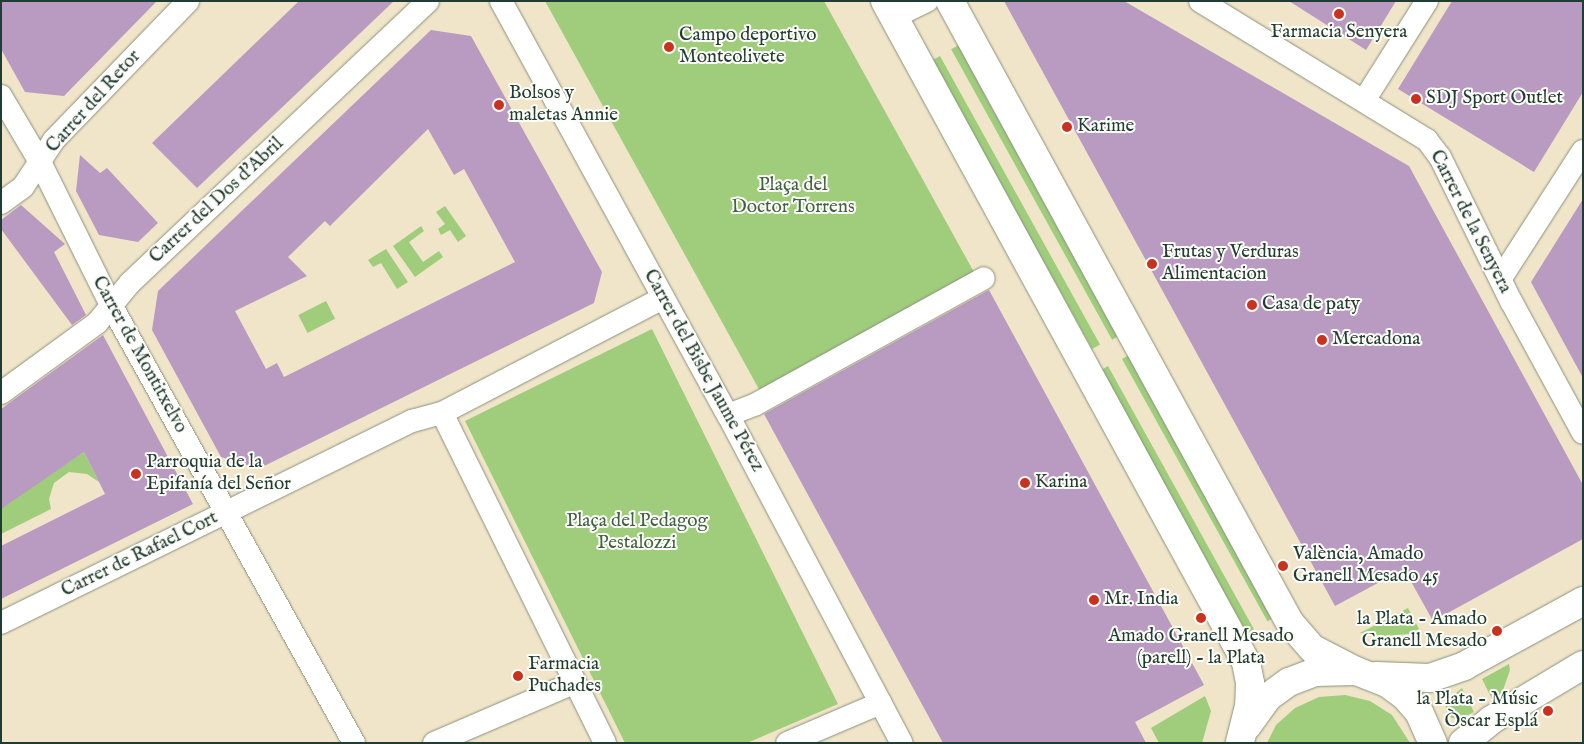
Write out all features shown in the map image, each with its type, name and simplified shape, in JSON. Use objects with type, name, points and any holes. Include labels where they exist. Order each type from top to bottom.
[{"type":"main road","points":[[950,1],[1290,623],[1313,649],[1405,696],[1419,712],[1433,743]]},
{"type":"main road","points":[[889,9],[1246,662],[1250,683],[1242,737]]},
{"type":"main road","points":[[1242,737],[1268,697],[1289,682],[1315,672],[1363,673],[1430,678],[1464,666],[1583,601]]},
{"type":"main road","points":[[1463,743],[1491,720],[1583,665]]},
{"type":"street","name":"Carrer del Retor","points":[[1,203],[23,187],[54,140],[188,1]]},
{"type":"street","name":"Carrer del Dos d'Abril","points":[[1,393],[97,323],[130,283],[428,1]]},
{"type":"street","name":"Carrer del Bisbe Jaume Pérez","points":[[501,1],[728,415],[902,743]]},
{"type":"street","points":[[889,9],[927,1]]},
{"type":"street","name":"Carrer de la Senyera","points":[[1200,1],[1365,99],[1427,140],[1440,157],[1501,278],[1583,433]]},
{"type":"street","points":[[1365,99],[1427,1]]},
{"type":"street","name":"Carrer de Montitxelvo","points":[[1,96],[40,162],[111,305],[354,743]]},
{"type":"street","points":[[1501,278],[1583,151]]},
{"type":"street","points":[[728,415],[756,404],[984,278]]},
{"type":"street","points":[[605,743],[573,683],[442,413],[663,298]]},
{"type":"street","name":"Carrer de Rafael Cort","points":[[1,623],[412,421],[442,413]]},
{"type":"street","points":[[1552,682],[1583,658]]},
{"type":"street","points":[[434,743],[573,683]]},
{"type":"street","points":[[787,743],[881,702]]},
{"type":"green space","name":"Plaça del Doctor Torrens","points":[[545,1],[824,1],[975,274],[760,391]]},
{"type":"green space","points":[[959,45],[1120,335],[1112,340],[951,49]]},
{"type":"green space","points":[[940,56],[1100,345],[1092,349],[932,60]]},
{"type":"green space","points":[[445,206],[466,236],[458,242],[450,230],[441,235],[438,229],[445,224],[436,212]]},
{"type":"green space","points":[[421,226],[424,231],[409,242],[423,262],[439,251],[443,257],[415,277],[393,246]]},
{"type":"green space","points":[[386,249],[408,282],[397,289],[381,263],[373,267],[368,260]]},
{"type":"green space","points":[[326,301],[335,319],[307,333],[298,315]]},
{"type":"green space","name":"Plaça del Pedagog Pestalozzi","points":[[652,329],[838,704],[747,743],[625,743],[465,421]]},
{"type":"green space","points":[[1129,355],[1274,617],[1267,621],[1122,359]]},
{"type":"green space","points":[[1108,366],[1254,629],[1247,633],[1101,370]]},
{"type":"green space","points":[[84,452],[99,482],[87,474],[69,472],[54,483],[49,499],[51,509],[1,534],[1,507]]},
{"type":"green space","points":[[1408,608],[1419,629],[1409,634],[1384,636],[1360,633]]},
{"type":"green space","points":[[1509,664],[1510,670],[1502,693],[1493,701],[1482,679]]},
{"type":"green space","points":[[1462,688],[1474,712],[1460,719],[1452,718],[1447,714],[1445,702]]},
{"type":"green space","points":[[1345,695],[1370,701],[1392,715],[1410,743],[1267,743],[1276,725],[1295,708],[1319,697]]},
{"type":"green space","points":[[1205,696],[1211,711],[1202,743],[1159,743],[1151,728]]},
{"type":"building","points":[[1,1],[157,1],[64,96],[25,92],[1,49]]},
{"type":"building","points":[[299,1],[394,1],[197,188],[152,143]]},
{"type":"building","points":[[1004,1],[1124,1],[1409,166],[1583,485],[1583,539],[1433,621],[1404,569],[1335,606]]},
{"type":"building","points":[[1289,1],[1396,1],[1366,50]]},
{"type":"building","points":[[1452,1],[1583,1],[1583,92],[1534,172],[1398,89]]},
{"type":"building","points":[[431,30],[471,36],[602,272],[594,303],[258,469],[221,457],[152,330],[158,291]],"holes":[[[428,129],[454,175],[464,169],[515,262],[284,377],[277,363],[266,369],[235,311],[307,276],[288,257],[325,221],[330,226]]]},
{"type":"building","points":[[80,155],[100,173],[107,168],[158,223],[138,242],[99,235],[76,191]]},
{"type":"building","points":[[1583,199],[1583,378],[1531,282]]},
{"type":"building","points":[[21,205],[65,244],[54,252],[86,315],[72,325],[1,229],[1,220]]},
{"type":"building","points":[[989,290],[1204,685],[1135,722],[1146,743],[943,743],[764,414]]},
{"type":"building","points":[[103,335],[193,504],[1,599],[1,546],[105,494],[84,452],[1,509],[1,409]]},
{"type":"place","name":"Farmacia Senyera","points":[[1339,14]]},
{"type":"place","name":"Campo deportivo Monteolivete","points":[[669,47]]},
{"type":"place","name":"SDJ Sport Outlet","points":[[1416,99]]},
{"type":"place","name":"Bolsos y maletas Annie","points":[[499,105]]},
{"type":"place","name":"Karime","points":[[1067,127]]},
{"type":"place","name":"Frutas y Verduras Alimentacion","points":[[1152,264]]},
{"type":"place","name":"Casa de paty","points":[[1252,305]]},
{"type":"place","name":"Mercadona","points":[[1322,340]]},
{"type":"place","name":"Parroquia de la Epifanía del Señor","points":[[136,474]]},
{"type":"place","name":"Karina","points":[[1025,483]]},
{"type":"place","name":"València, Amado Granell Mesado 45","points":[[1283,566]]},
{"type":"place","name":"Mr. India","points":[[1094,600]]},
{"type":"place","name":"Amado Granell Mesado (parell) - la Plata","points":[[1201,618]]},
{"type":"place","name":"la Plata - Amado Granell Mesado","points":[[1497,631]]},
{"type":"place","name":"Farmacia Puchades","points":[[518,676]]},
{"type":"place","name":"la Plata - Músic Òscar Esplá","points":[[1548,711]]}]
